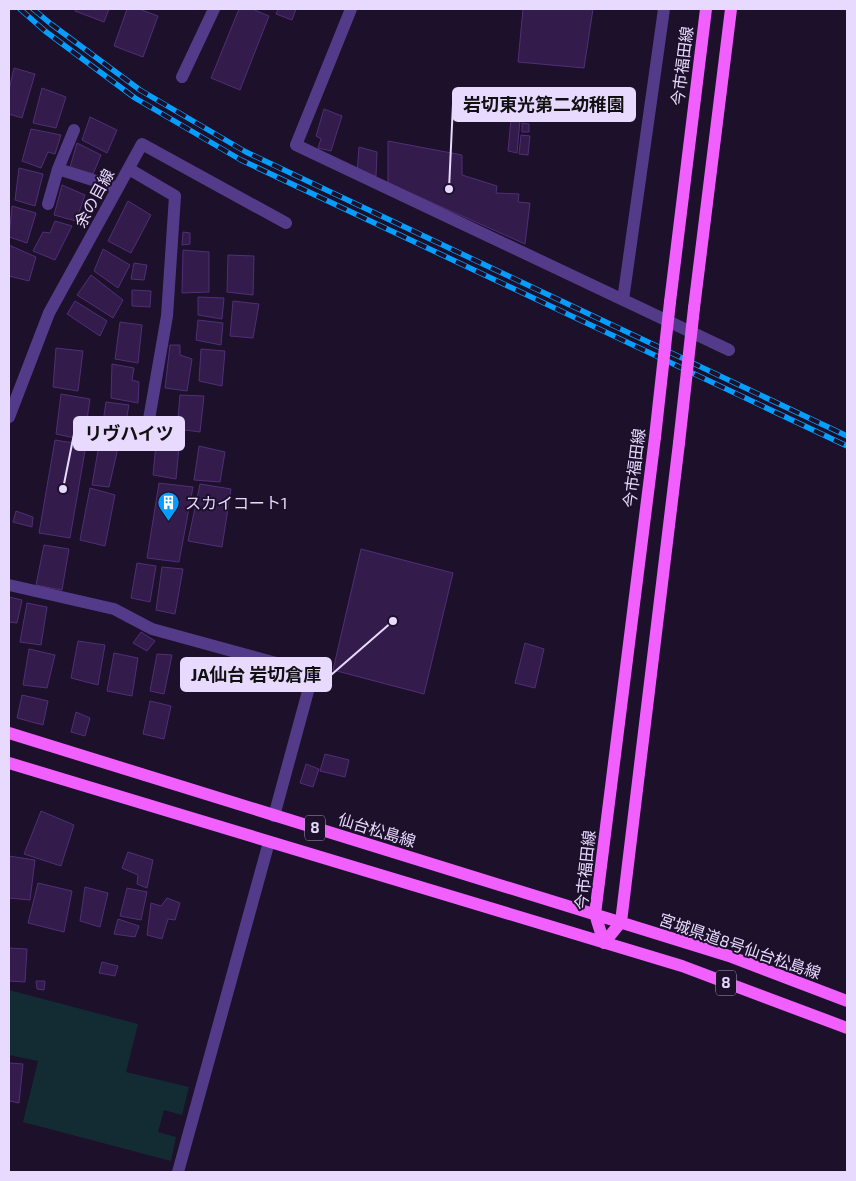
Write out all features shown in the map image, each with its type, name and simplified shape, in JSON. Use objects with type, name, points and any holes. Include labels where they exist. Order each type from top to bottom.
[{"type":"main road","name":"今市福田線","points":[[604,942],[595,914],[706,9]]},
{"type":"main road","points":[[604,942],[621,922],[731,9]]},
{"type":"main road","name":"仙台松島線","points":[[9,733],[621,922]]},
{"type":"main road","name":"8","points":[[9,763],[682,966],[847,1028]]},
{"type":"main road","name":"宮城県道8号仙台松島線","points":[[621,922],[744,961],[847,1001]]},
{"type":"street","points":[[182,77],[214,9]]},
{"type":"street","points":[[351,9],[296,145],[729,350]]},
{"type":"street","points":[[623,300],[664,9]]},
{"type":"street","points":[[48,204],[58,169],[74,130]]},
{"type":"street","name":"余の目線","points":[[9,417],[49,313],[142,144],[286,223]]},
{"type":"street","points":[[58,169],[118,188]]},
{"type":"street","points":[[129,169],[175,196],[167,316],[148,425]]},
{"type":"street","points":[[9,585],[114,609],[152,629],[313,673],[274,816]]},
{"type":"street","points":[[178,1172],[269,842]]},
{"type":"shaded area","points":[[9,990],[138,1024],[126,1072],[189,1087],[182,1115],[164,1110],[158,1132],[176,1137],[171,1161],[23,1122],[38,1061],[9,1055]]},
{"type":"building","points":[[76,9],[109,9],[104,22],[75,11]]},
{"type":"building","points":[[127,9],[139,9],[158,16],[143,57],[114,46]]},
{"type":"building","points":[[239,9],[252,9],[269,16],[240,90],[211,78]]},
{"type":"building","points":[[278,9],[296,9],[292,20],[276,14]]},
{"type":"building","points":[[523,9],[593,9],[584,68],[518,62]]},
{"type":"building","points":[[14,68],[35,74],[22,118],[9,114],[9,90]]},
{"type":"building","points":[[42,88],[66,97],[56,128],[33,123]]},
{"type":"building","points":[[513,98],[522,98],[517,153],[508,151]]},
{"type":"building","points":[[324,109],[342,116],[331,151],[318,148],[321,139],[316,136]]},
{"type":"building","points":[[90,117],[117,130],[107,153],[82,140]]},
{"type":"building","points":[[522,123],[529,124],[529,132],[522,132]]},
{"type":"building","points":[[31,129],[61,135],[55,154],[48,152],[41,168],[22,161]]},
{"type":"building","points":[[521,135],[530,136],[528,155],[519,154]]},
{"type":"building","points":[[388,141],[462,155],[462,175],[497,186],[496,193],[519,194],[518,202],[530,203],[525,244],[388,183]]},
{"type":"building","points":[[77,143],[101,155],[93,174],[70,167]]},
{"type":"building","points":[[359,147],[377,152],[376,176],[357,174]]},
{"type":"building","points":[[19,168],[43,174],[35,206],[15,200]]},
{"type":"building","points":[[62,185],[85,195],[76,221],[54,215]]},
{"type":"building","points":[[128,201],[151,215],[131,253],[108,241]]},
{"type":"building","points":[[12,206],[36,213],[27,243],[9,237]]},
{"type":"building","points":[[55,221],[72,226],[55,260],[33,251],[43,232],[50,233]]},
{"type":"building","points":[[183,232],[190,233],[190,244],[182,245]]},
{"type":"building","points":[[9,245],[36,257],[29,281],[9,276]]},
{"type":"building","points":[[103,249],[130,265],[118,288],[94,271]]},
{"type":"building","points":[[183,250],[209,252],[209,292],[182,293]]},
{"type":"building","points":[[228,255],[254,256],[253,295],[227,292]]},
{"type":"building","points":[[134,263],[147,265],[144,280],[131,279]]},
{"type":"building","points":[[91,275],[123,300],[113,318],[77,295]]},
{"type":"building","points":[[132,290],[151,291],[150,307],[132,306]]},
{"type":"building","points":[[198,297],[224,298],[222,319],[198,315]]},
{"type":"building","points":[[75,301],[107,321],[100,336],[67,314]]},
{"type":"building","points":[[233,301],[259,304],[253,338],[230,336]]},
{"type":"building","points":[[198,320],[223,323],[221,345],[196,340]]},
{"type":"building","points":[[120,322],[142,325],[138,363],[115,359]]},
{"type":"building","points":[[170,345],[180,345],[180,355],[192,359],[187,391],[165,388]]},
{"type":"building","points":[[56,348],[83,351],[78,391],[53,387]]},
{"type":"building","points":[[201,349],[225,351],[222,386],[199,381]]},
{"type":"building","points":[[112,364],[134,368],[132,380],[139,382],[138,403],[111,398]]},
{"type":"building","points":[[61,394],[90,399],[84,440],[56,434]]},
{"type":"building","points":[[180,395],[204,396],[200,432],[177,429]]},
{"type":"building","points":[[106,402],[129,405],[123,438],[101,436]]},
{"type":"building","points":[[55,440],[86,445],[70,538],[39,533]]},
{"type":"building","points":[[156,443],[179,447],[176,479],[153,475]]},
{"type":"building","points":[[99,445],[118,448],[109,487],[92,485]]},
{"type":"building","points":[[199,446],[225,452],[220,482],[194,480]]},
{"type":"building","name":"スカイコート1","points":[[159,483],[193,487],[179,562],[147,558]]},
{"type":"building","points":[[200,484],[231,489],[222,547],[188,541]]},
{"type":"building","points":[[90,488],[115,495],[105,546],[80,540]]},
{"type":"building","points":[[16,511],[33,517],[32,527],[13,522]]},
{"type":"building","points":[[44,545],[69,549],[62,590],[36,585]]},
{"type":"building","points":[[361,549],[453,573],[424,694],[333,670]]},
{"type":"building","points":[[137,563],[156,566],[150,602],[131,598]]},
{"type":"building","points":[[162,567],[183,569],[175,614],[156,610]]},
{"type":"building","points":[[9,597],[22,600],[17,623],[9,622]]},
{"type":"building","points":[[27,603],[47,607],[41,645],[20,642]]},
{"type":"building","points":[[141,632],[155,641],[147,651],[133,643]]},
{"type":"building","points":[[78,641],[105,645],[98,685],[71,678]]},
{"type":"building","points":[[525,643],[544,649],[535,688],[515,683]]},
{"type":"building","points":[[29,649],[55,655],[47,688],[23,685]]},
{"type":"building","points":[[114,653],[138,658],[132,696],[107,691]]},
{"type":"building","points":[[157,654],[172,655],[164,694],[150,691]]},
{"type":"building","points":[[22,695],[48,701],[43,725],[17,718]]},
{"type":"building","points":[[150,701],[171,706],[164,739],[143,734]]},
{"type":"building","points":[[76,712],[90,718],[85,736],[71,732]]},
{"type":"building","points":[[325,754],[349,760],[345,777],[320,771]]},
{"type":"building","points":[[306,764],[319,769],[313,787],[300,783]]},
{"type":"building","points":[[41,811],[74,825],[61,866],[24,854]]},
{"type":"building","points":[[128,852],[153,860],[147,888],[137,884],[138,875],[122,868]]},
{"type":"building","points":[[9,856],[35,860],[30,900],[9,898]]},
{"type":"building","points":[[38,883],[72,891],[64,932],[28,923]]},
{"type":"building","points":[[85,887],[108,893],[100,927],[80,921]]},
{"type":"building","points":[[127,888],[147,892],[141,920],[120,916]]},
{"type":"building","points":[[167,898],[180,903],[175,920],[168,919],[162,939],[147,935],[151,903],[161,906]]},
{"type":"building","points":[[118,919],[139,926],[135,937],[114,934]]},
{"type":"building","points":[[9,948],[27,949],[25,982],[9,981]]},
{"type":"building","points":[[102,962],[118,966],[115,976],[99,973]]},
{"type":"building","points":[[36,981],[45,981],[44,990],[37,989]]},
{"type":"building","points":[[9,1063],[23,1064],[19,1103],[9,1101]]},
{"type":"railway","points":[[20,9],[45,31],[135,98],[241,160],[847,446]]},
{"type":"railway","points":[[33,9],[140,90],[246,152],[847,436]]},
{"type":"place","name":"岩切東光第二幼稚園","points":[[449,189]]},
{"type":"place","name":"リヴハイツ","points":[[63,489]]},
{"type":"place","name":"スカイコート1","points":[[169,522]]},
{"type":"place","name":"JA仙台 岩切倉庫","points":[[393,621]]}]
